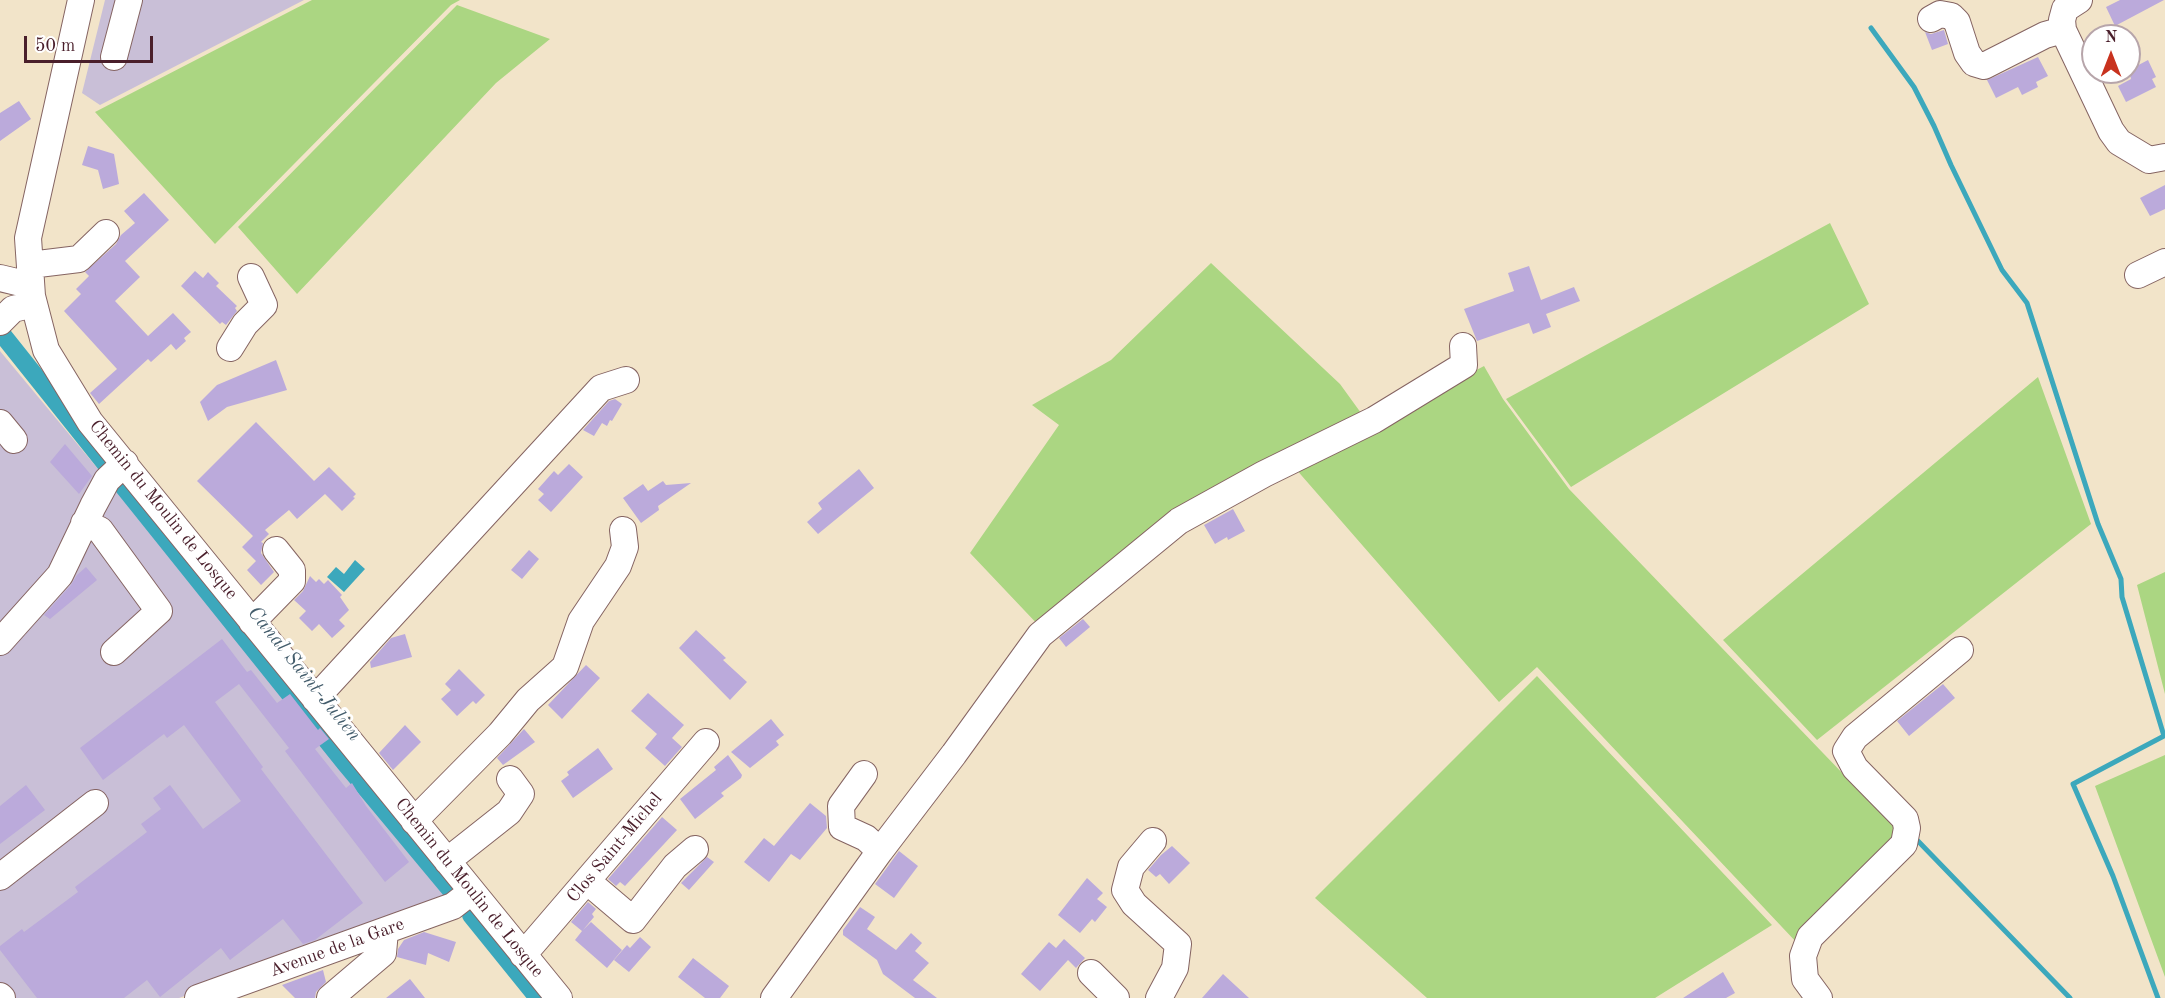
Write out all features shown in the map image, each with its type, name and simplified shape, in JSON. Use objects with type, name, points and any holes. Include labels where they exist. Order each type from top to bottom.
[{"type":"street","name":"Chemin du Moulin de Losque","points":[[81,0],[28,238],[32,284],[46,350],[118,470],[252,622],[447,861],[462,899],[523,955],[559,998]]},
{"type":"street","points":[[114,57],[129,0]]},
{"type":"street","points":[[2079,0],[2065,9],[2062,20],[2063,30],[2110,131],[2119,141],[2149,160],[2165,156]]},
{"type":"street","points":[[1931,19],[1940,14],[1951,16],[1957,22],[1966,53],[1974,63],[1984,66],[2045,35],[2063,30]]},
{"type":"street","points":[[1,321],[14,309],[32,284],[79,259],[106,233]]},
{"type":"street","points":[[2138,275],[2165,262]]},
{"type":"street","points":[[230,348],[245,324],[264,305],[251,277]]},
{"type":"street","points":[[0,278],[32,284]]},
{"type":"street","points":[[774,998],[1040,635],[1179,521],[1264,474],[1374,420],[1464,365],[1463,346]]},
{"type":"street","points":[[315,699],[601,388],[626,380]]},
{"type":"street","points":[[0,642],[60,576],[84,523],[118,470]]},
{"type":"street","points":[[84,523],[100,530],[159,611],[114,652]]},
{"type":"street","points":[[414,821],[500,734],[528,700],[565,667],[581,621],[618,566],[625,547],[623,530]]},
{"type":"street","points":[[252,622],[292,581],[292,570],[276,550]]},
{"type":"street","points":[[1819,998],[1805,979],[1803,956],[1809,937],[1904,844],[1907,828],[1905,819],[1855,768],[1846,751],[1856,737],[1960,650]]},
{"type":"street","name":"Clos Saint-Michel","points":[[523,955],[706,742]]},
{"type":"street","points":[[864,774],[841,806],[842,827],[866,838],[880,851]]},
{"type":"street","points":[[447,861],[509,812],[520,794],[510,779]]},
{"type":"street","points":[[0,877],[95,803]]},
{"type":"street","points":[[1153,841],[1131,867],[1125,890],[1134,904],[1178,944],[1175,968],[1159,998]]},
{"type":"street","points":[[587,881],[633,920],[675,866],[695,849]]},
{"type":"street","name":"Avenue de la Gare","points":[[198,998],[385,931],[462,899]]},
{"type":"street","points":[[330,998],[383,953],[385,931]]},
{"type":"street","points":[[1091,973],[1116,998]]},
{"type":"shaded area","points":[[105,0],[304,0],[100,105],[82,93]]},
{"type":"shaded area","points":[[0,351],[182,570],[449,900],[179,998],[0,998]]},
{"type":"green space","points":[[312,0],[460,0],[451,5],[215,244],[95,112]]},
{"type":"green space","points":[[457,5],[550,39],[496,83],[297,294],[238,227]]},
{"type":"green space","points":[[1830,223],[1869,304],[1571,487],[1506,399]]},
{"type":"green space","points":[[1211,263],[1340,384],[1361,413],[1042,629],[970,553],[1059,425],[1032,405],[1111,360]]},
{"type":"green space","points":[[1484,366],[1503,399],[1569,489],[1899,832],[1798,944],[1537,667],[1499,702],[1295,468]]},
{"type":"green space","points":[[2038,377],[2091,524],[1817,740],[1723,640]]},
{"type":"green space","points":[[2165,572],[2165,694],[2137,585]]},
{"type":"green space","points":[[1537,676],[1772,925],[1655,998],[1427,998],[1315,898]]},
{"type":"green space","points":[[2165,755],[2165,977],[2095,786]]},
{"type":"water","points":[[355,560],[365,569],[344,592],[327,577],[336,567],[344,574]]},
{"type":"building","points":[[2120,0],[2164,0],[2119,24],[2114,24],[2106,7]]},
{"type":"building","points":[[1944,30],[1948,44],[1932,50],[1925,32],[1931,34]]},
{"type":"building","points":[[2038,57],[2048,76],[2036,82],[2038,87],[2022,95],[2018,87],[1996,98],[1987,80]]},
{"type":"building","points":[[2148,60],[2156,77],[2152,79],[2156,87],[2126,102],[2118,86],[2141,84],[2141,64]]},
{"type":"building","points":[[19,101],[31,119],[0,141],[0,113]]},
{"type":"building","points":[[88,146],[114,154],[119,184],[103,189],[98,170],[82,165]]},
{"type":"building","points":[[2165,185],[2165,209],[2150,216],[2140,198]]},
{"type":"building","points":[[144,193],[169,220],[125,261],[140,277],[115,301],[148,336],[173,313],[191,332],[184,338],[186,341],[176,350],[171,344],[151,362],[148,359],[99,404],[90,393],[117,369],[64,311],[81,294],[76,289],[89,276],[85,272],[135,223],[124,211]]},
{"type":"building","points":[[1529,266],[1541,300],[1574,287],[1580,301],[1546,314],[1551,327],[1533,334],[1529,323],[1477,341],[1464,309],[1514,291],[1508,273]]},
{"type":"building","points":[[195,271],[203,278],[208,272],[219,283],[216,286],[237,306],[235,308],[237,311],[226,325],[222,322],[220,324],[181,286]]},
{"type":"building","points":[[276,360],[287,390],[227,407],[208,421],[200,402],[217,385]]},
{"type":"building","points":[[615,399],[622,404],[607,426],[602,423],[594,436],[583,430],[609,401]]},
{"type":"building","points":[[256,422],[314,481],[329,467],[356,494],[342,511],[325,494],[297,519],[289,510],[265,530],[269,534],[261,542],[263,543],[261,553],[274,572],[261,585],[247,570],[256,561],[242,547],[253,536],[197,481]]},
{"type":"building","points":[[65,444],[92,476],[79,494],[50,462]]},
{"type":"building","points":[[569,464],[583,477],[551,512],[538,500],[544,494],[538,489],[554,471],[558,475]]},
{"type":"building","points":[[859,469],[874,488],[818,534],[807,522],[822,509],[818,503]]},
{"type":"building","points":[[663,481],[666,485],[691,483],[658,506],[659,510],[641,523],[623,498],[643,484],[648,491]]},
{"type":"building","points":[[1233,509],[1245,531],[1215,544],[1204,525]]},
{"type":"building","points":[[529,550],[539,559],[522,579],[511,570]]},
{"type":"building","points":[[86,567],[97,580],[50,619],[44,615],[77,575]]},
{"type":"building","points":[[310,576],[316,582],[319,579],[324,584],[328,580],[342,595],[340,597],[349,610],[339,620],[345,626],[332,638],[319,624],[312,631],[299,618],[306,611],[294,600],[303,591]]},
{"type":"building","points":[[1083,619],[1090,627],[1066,647],[1059,638]]},
{"type":"building","points":[[696,630],[726,658],[723,660],[747,682],[730,700],[679,648]]},
{"type":"building","points":[[405,634],[412,657],[371,668],[370,662],[391,638]]},
{"type":"building","points":[[222,639],[247,672],[251,670],[277,703],[290,694],[318,730],[320,728],[329,739],[315,749],[346,788],[352,783],[366,806],[409,862],[385,882],[285,751],[289,748],[239,684],[215,702],[263,767],[261,769],[363,903],[315,940],[303,944],[283,919],[230,960],[221,948],[160,997],[147,980],[124,998],[37,998],[0,950],[0,946],[22,929],[24,932],[78,892],[75,887],[147,832],[141,824],[161,809],[153,798],[170,785],[203,829],[241,801],[184,725],[167,738],[164,734],[103,780],[80,748]]},
{"type":"building","points":[[586,665],[600,678],[562,719],[548,705]]},
{"type":"building","points":[[459,669],[485,695],[476,704],[473,701],[457,716],[441,699],[451,690],[445,684]]},
{"type":"building","points":[[1943,684],[1955,698],[1909,736],[1897,721]]},
{"type":"building","points":[[648,693],[684,725],[672,738],[682,747],[665,766],[645,748],[657,734],[631,711]]},
{"type":"building","points":[[771,719],[784,735],[776,741],[779,745],[750,768],[731,752]]},
{"type":"building","points":[[405,725],[421,742],[393,770],[379,753]]},
{"type":"building","points":[[524,729],[535,742],[503,765],[497,758]]},
{"type":"building","points":[[598,748],[613,769],[573,798],[561,781],[569,775],[567,772]]},
{"type":"building","points":[[728,755],[742,775],[741,778],[721,793],[724,796],[695,819],[680,799],[716,770],[714,767]]},
{"type":"building","points":[[26,785],[45,810],[0,844],[0,806]]},
{"type":"building","points":[[810,803],[826,816],[827,828],[800,860],[791,854],[769,882],[744,862],[764,838],[774,846]]},
{"type":"building","points":[[662,817],[677,830],[625,886],[620,882],[616,886],[608,879]]},
{"type":"building","points":[[1172,846],[1190,863],[1169,884],[1160,874],[1156,877],[1148,870]]},
{"type":"building","points":[[899,851],[918,866],[894,898],[875,884]]},
{"type":"building","points":[[707,857],[714,862],[689,890],[681,883]]},
{"type":"building","points":[[1087,878],[1103,893],[1097,899],[1107,907],[1095,922],[1092,919],[1080,933],[1058,915]]},
{"type":"building","points":[[588,902],[596,909],[592,914],[594,917],[583,930],[591,922],[622,950],[607,968],[575,940],[582,931],[571,922]]},
{"type":"building","points":[[860,907],[875,917],[867,929],[896,950],[911,933],[922,943],[915,951],[929,963],[913,980],[937,998],[915,998],[883,974],[877,960],[843,935],[843,930]]},
{"type":"building","points":[[424,932],[456,942],[449,962],[428,953],[426,965],[397,957],[398,949],[404,940]]},
{"type":"building","points":[[640,937],[651,947],[629,972],[614,960],[627,945],[630,948]]},
{"type":"building","points":[[1064,939],[1085,958],[1076,968],[1068,960],[1040,991],[1021,974],[1049,942],[1056,948]]},
{"type":"building","points":[[693,958],[729,986],[720,998],[705,998],[678,977]]},
{"type":"building","points":[[323,970],[326,982],[316,992],[315,998],[295,998],[282,985]]},
{"type":"building","points":[[1723,972],[1735,993],[1726,998],[1683,998]]},
{"type":"building","points":[[1223,974],[1249,998],[1202,998]]},
{"type":"building","points":[[410,979],[425,998],[386,998]]},
{"type":"waterway","points":[[1871,28],[1914,87],[2002,270],[2027,303],[2098,524],[2121,579],[2122,597],[2164,736],[2073,784],[2113,876],[2158,998]]},
{"type":"waterway","name":"Canal Saint-Julien","points":[[2,334],[108,467]]},
{"type":"waterway","name":"Canal Saint-Julien","points":[[119,481],[345,763],[454,894]]},
{"type":"waterway","points":[[1917,840],[2070,998]]},
{"type":"waterway","name":"Canal Saint-Julien","points":[[471,915],[538,998]]}]
